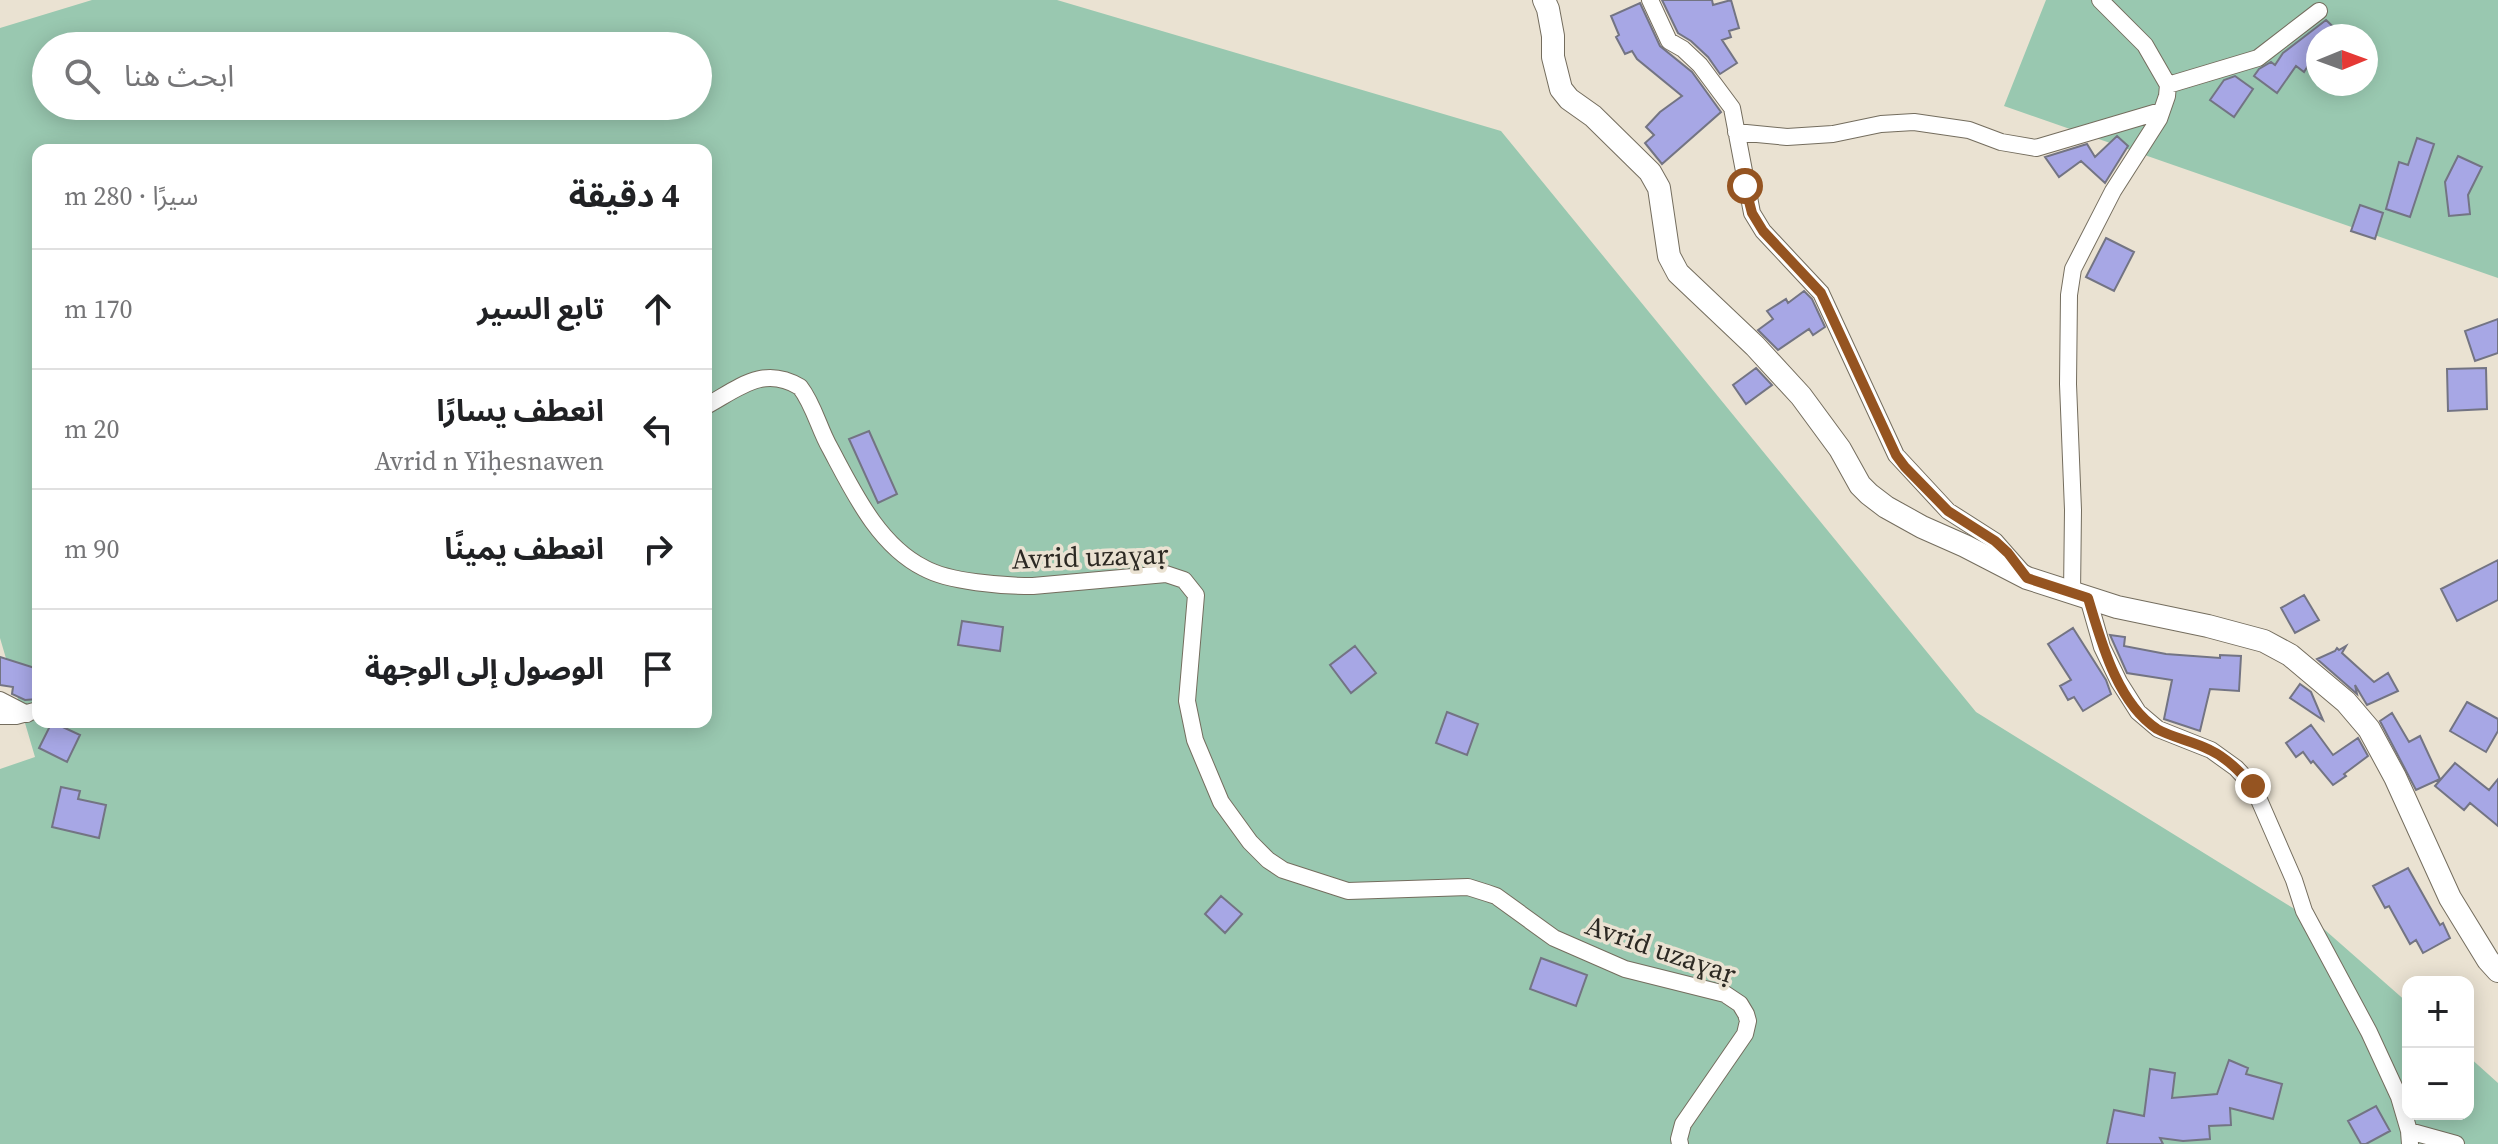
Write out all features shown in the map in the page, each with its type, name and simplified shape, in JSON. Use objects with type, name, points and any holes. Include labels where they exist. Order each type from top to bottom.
[{"type":"street","points":[[1544,0],[1561,89],[1650,172],[1659,188],[1669,256],[1678,273],[1765,356],[1801,396],[1840,449],[1860,485],[1886,507],[2027,578],[2117,607],[2264,641],[2290,655],[2346,702],[2369,729],[2395,777],[2450,898],[2498,971]]},
{"type":"street","points":[[1650,0],[1669,41],[1700,65],[1732,108],[1752,213],[1763,231],[1821,293],[1896,455],[1948,511],[1995,541],[2027,578]]},
{"type":"street","points":[[2100,0],[2145,45],[2168,85],[2161,111],[2107,203],[2073,269],[2069,295],[2068,384],[2080,596],[2119,682],[2138,712],[2158,729],[2211,750],[2236,768],[2253,786],[2304,911],[2369,1032],[2399,1097],[2410,1137],[2456,1144]]},
{"type":"street","points":[[2168,85],[2258,58],[2319,11]]},
{"type":"street","points":[[1736,132],[1802,136],[1914,122],[1969,130],[2001,142],[2036,148],[2161,111]]},
{"type":"street","name":"Avrid uzaɣaṛ","points":[[712,403],[767,376],[785,379],[800,387],[860,503],[891,544],[926,570],[1012,586],[1166,574],[1184,580],[1196,595],[1187,701],[1195,740],[1221,802],[1250,842],[1283,870],[1348,891],[1468,887],[1496,896],[1554,938],[1625,969],[1725,994],[1740,1004],[1748,1021],[1745,1034],[1683,1124],[1680,1144]]},
{"type":"street","points":[[0,700],[32,712]]},
{"type":"street","points":[[0,716],[32,712]]},
{"type":"green space","points":[[92,0],[1057,0],[1501,131],[1976,712],[2317,923],[2402,998],[2402,1120],[2474,1120],[2474,1061],[2498,1083],[2498,1144],[0,1144],[0,769],[35,757],[0,638],[0,28]]},
{"type":"green space","points":[[2046,0],[2498,0],[2498,278],[2004,106]]},
{"type":"building","points":[[1662,0],[1712,0],[1713,5],[1731,0],[1739,28],[1729,31],[1731,37],[1722,40],[1737,63],[1720,74],[1708,57],[1678,33]]},
{"type":"building","points":[[1640,3],[1660,46],[1692,72],[1721,112],[1662,164],[1645,143],[1654,135],[1646,127],[1682,96],[1637,59],[1632,51],[1625,54],[1616,37],[1619,35],[1611,16]]},
{"type":"building","points":[[2306,35],[2306,69],[2304,72],[2296,66],[2277,93],[2254,76],[2271,62],[2275,65],[2283,53]]},
{"type":"building","points":[[2235,76],[2253,89],[2234,117],[2210,100],[2224,80]]},
{"type":"building","points":[[2117,136],[2128,146],[2105,183],[2081,161],[2059,177],[2045,157],[2087,144],[2095,157]]},
{"type":"building","points":[[2417,138],[2434,144],[2410,217],[2386,209],[2399,162],[2408,165]]},
{"type":"building","points":[[2458,156],[2482,167],[2468,195],[2470,214],[2449,216],[2445,182]]},
{"type":"building","points":[[2360,205],[2383,213],[2375,239],[2351,231]]},
{"type":"building","points":[[2106,238],[2134,252],[2114,291],[2086,277]]},
{"type":"building","points":[[1804,291],[1812,299],[1825,327],[1813,335],[1809,329],[1778,350],[1758,330],[1773,319],[1767,311],[1786,299],[1788,303]]},
{"type":"building","points":[[2498,319],[2498,353],[2475,361],[2465,331]]},
{"type":"building","points":[[1756,368],[1772,385],[1746,404],[1733,385]]},
{"type":"building","points":[[2486,368],[2487,409],[2448,411],[2447,369]]},
{"type":"building","points":[[869,431],[897,494],[878,503],[849,439]]},
{"type":"building","points":[[2498,560],[2498,600],[2457,621],[2441,589]]},
{"type":"building","points":[[2304,595],[2319,620],[2295,633],[2281,608]]},
{"type":"building","points":[[962,621],[1003,627],[1000,651],[958,645]]},
{"type":"building","points":[[2073,628],[2106,680],[2111,694],[2083,711],[2074,697],[2068,700],[2060,686],[2071,680],[2048,644]]},
{"type":"building","points":[[2110,635],[2125,637],[2124,646],[2166,654],[2220,658],[2220,655],[2241,656],[2239,691],[2210,689],[2200,731],[2164,719],[2172,680],[2127,673]]},
{"type":"building","points":[[1355,646],[1376,673],[1351,693],[1330,665]]},
{"type":"building","points":[[2346,646],[2342,653],[2374,682],[2388,673],[2398,691],[2367,705],[2355,685],[2357,694],[2317,659]]},
{"type":"building","points":[[0,657],[32,667],[32,699],[12,694],[13,687],[0,685]]},
{"type":"building","points":[[2300,684],[2311,692],[2323,720],[2290,698]]},
{"type":"building","points":[[2467,702],[2498,719],[2498,731],[2486,752],[2450,731]]},
{"type":"building","points":[[1447,712],[1478,724],[1467,755],[1436,743]]},
{"type":"building","points":[[2392,713],[2409,742],[2420,736],[2440,779],[2416,790],[2380,721]]},
{"type":"building","points":[[2311,725],[2333,755],[2358,738],[2368,756],[2333,785],[2303,752],[2296,757],[2286,743]]},
{"type":"building","points":[[49,728],[65,728],[80,735],[67,762],[39,748]]},
{"type":"building","points":[[2455,763],[2489,790],[2498,779],[2498,826],[2470,803],[2464,810],[2435,786]]},
{"type":"building","points":[[61,787],[80,791],[78,799],[106,805],[99,838],[52,827]]},
{"type":"building","points":[[2408,868],[2450,938],[2423,953],[2416,940],[2410,944],[2389,906],[2385,908],[2373,886]]},
{"type":"building","points":[[1221,896],[1242,914],[1225,933],[1205,914]]},
{"type":"building","points":[[1541,958],[1587,975],[1576,1006],[1530,989]]},
{"type":"building","points":[[2229,1060],[2248,1068],[2246,1074],[2282,1084],[2273,1119],[2230,1108],[2231,1125],[2209,1126],[2210,1139],[2183,1141],[2160,1138],[2163,1144],[2107,1144],[2114,1110],[2144,1116],[2150,1069],[2175,1073],[2172,1098],[2217,1094]]},
{"type":"building","points":[[2376,1106],[2390,1131],[2361,1144],[2348,1121]]},
{"type":"route","points":[[1745,186],[1752,213],[1763,231],[1821,293],[1896,455],[1905,467],[1948,511],[1995,541],[2027,578],[2088,598],[2102,647],[2138,712],[2158,729],[2211,750],[2236,768],[2253,786]]}]
